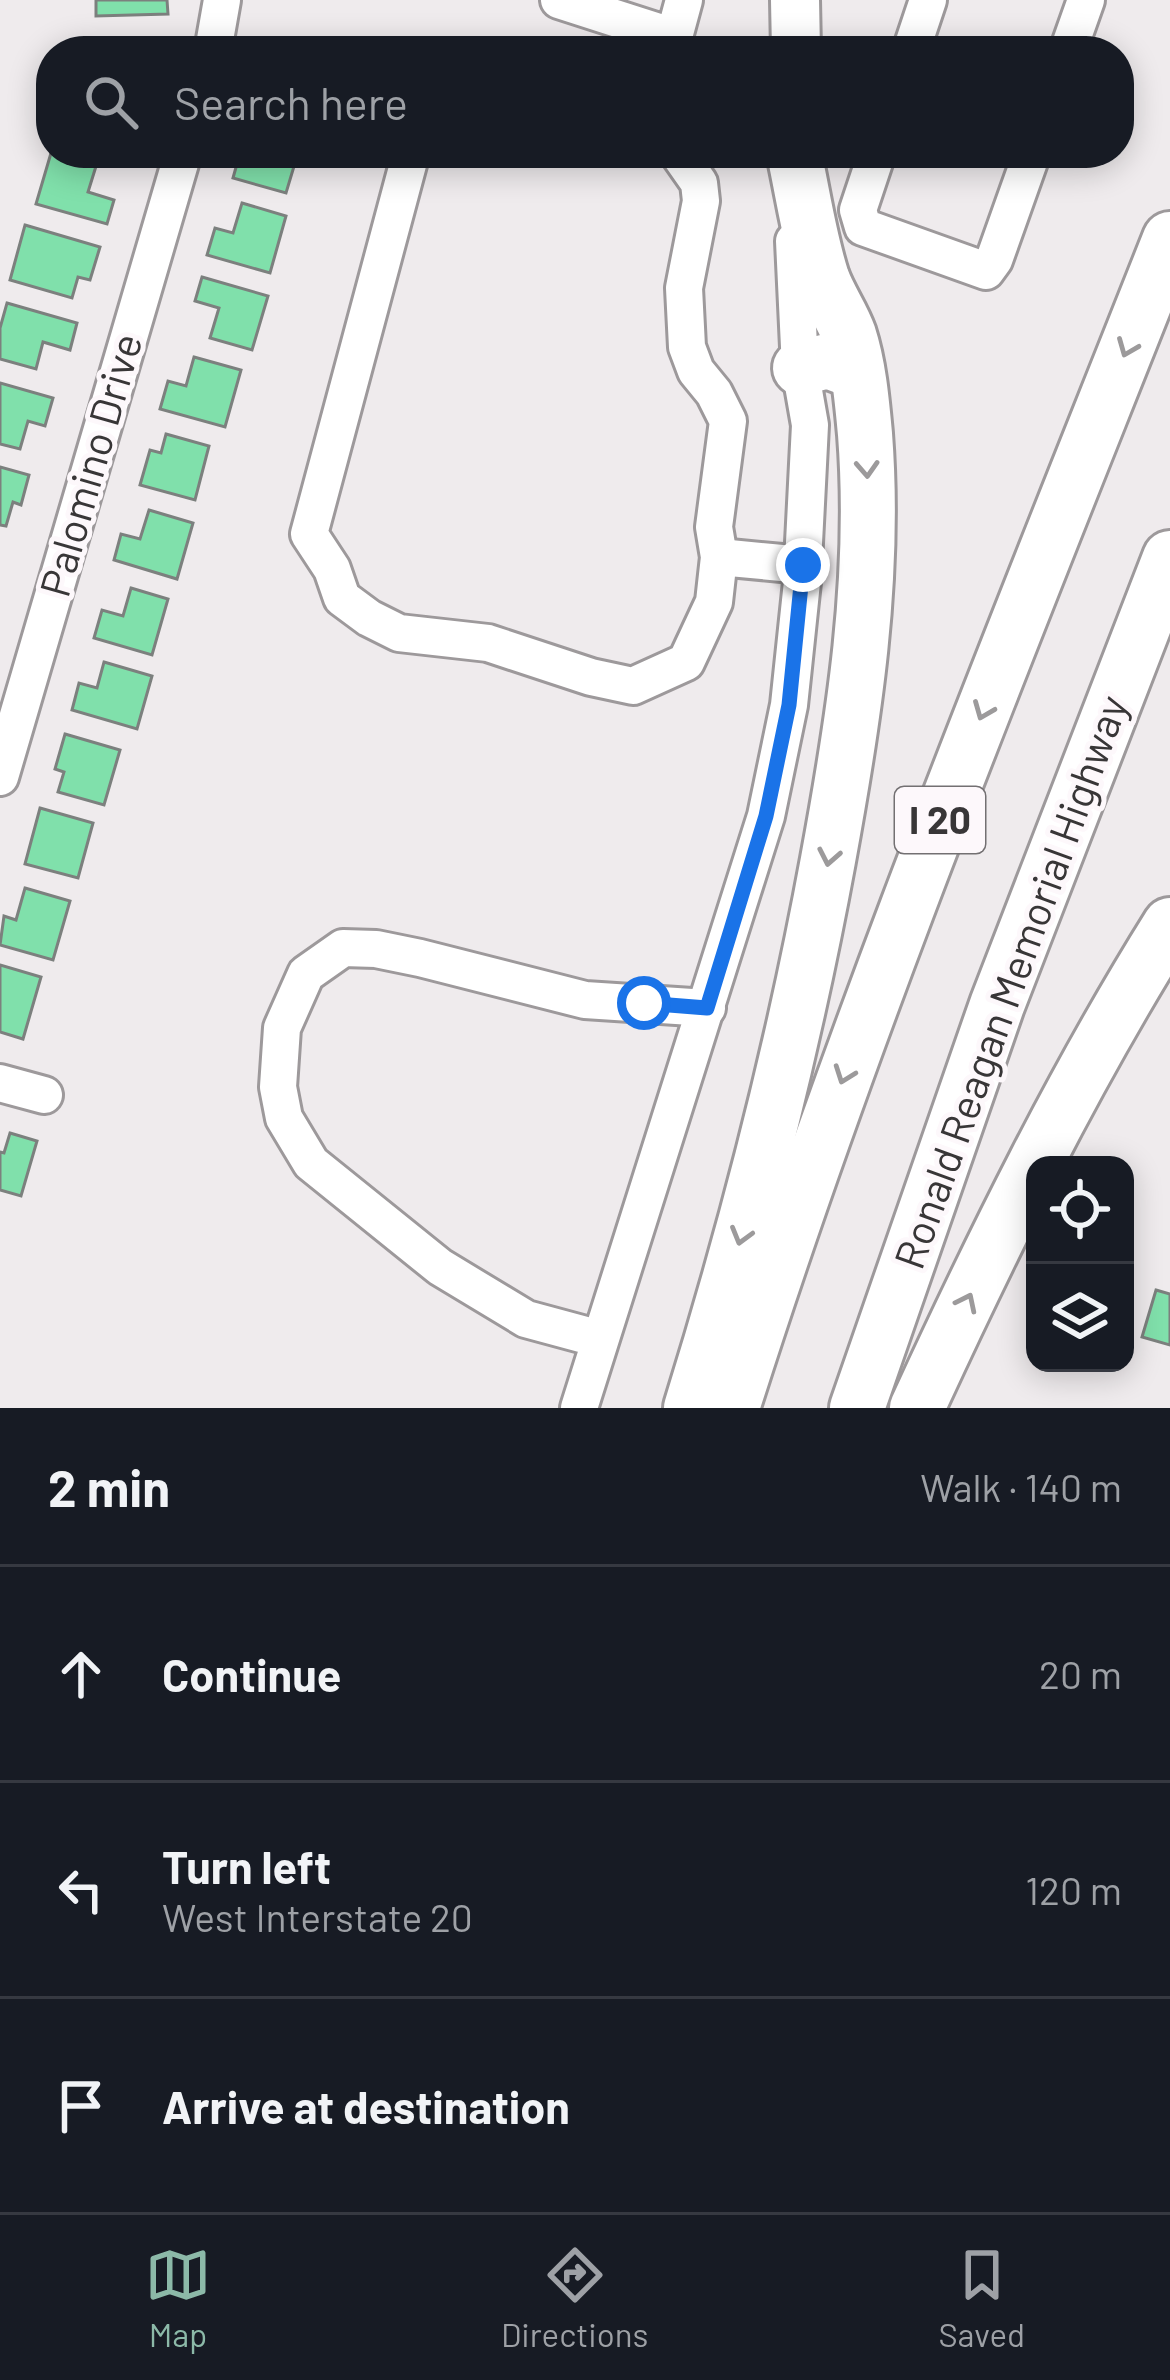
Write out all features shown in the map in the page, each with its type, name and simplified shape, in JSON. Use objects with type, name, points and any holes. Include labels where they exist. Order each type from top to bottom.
[{"type":"highway","points":[[691,1408],[753,1195],[801,1001],[844,770],[864,626],[869,530],[857,372],[849,334],[823,280],[796,168]]},
{"type":"highway","name":"I 20","points":[[732,1408],[894,938],[1170,239]]},
{"type":"highway","points":[[800,368],[828,361],[857,372]]},
{"type":"highway","name":"Ronald Reagan Memorial Highway","points":[[857,1408],[997,1005],[1170,558]]},
{"type":"highway","points":[[917,1408],[1031,1170],[1112,1019],[1170,925]]},
{"type":"main road","points":[[795,0],[796,36]]},
{"type":"street","points":[[216,36],[222,0]]},
{"type":"street","points":[[559,0],[671,36]]},
{"type":"street","points":[[674,36],[684,0]]},
{"type":"street","points":[[916,36],[928,0]]},
{"type":"street","points":[[1073,36],[1086,0]]},
{"type":"street","name":"Palomino Drive","points":[[0,778],[179,168]]},
{"type":"street","points":[[407,168],[309,534],[332,568],[343,598],[399,633],[488,643],[633,686],[686,662],[715,602],[719,557],[714,527],[728,421],[696,371],[687,346],[684,288],[701,201],[699,183],[688,168]]},
{"type":"street","points":[[578,1408],[766,816],[789,705],[810,424],[800,368],[793,168]]},
{"type":"street","points":[[872,168],[857,210],[863,227],[986,272],[1027,168]]},
{"type":"street","points":[[719,557],[803,565]]},
{"type":"street","points":[[600,1339],[526,1319],[440,1267],[311,1162],[284,1118],[278,1087],[282,1028],[306,974],[343,949],[376,949],[420,958],[585,1000],[707,1008]]},
{"type":"street","points":[[0,1083],[44,1095]]},
{"type":"building","points":[[96,0],[167,0],[168,14],[96,16]]},
{"type":"building","points":[[47,168],[95,168],[88,192],[114,200],[107,224],[36,204]]},
{"type":"building","points":[[236,168],[294,168],[286,193],[233,178]]},
{"type":"building","points":[[242,203],[286,216],[270,273],[207,255],[215,228],[233,233]]},
{"type":"building","points":[[25,225],[100,247],[90,280],[78,277],[72,298],[10,280]]},
{"type":"building","points":[[202,277],[268,296],[252,350],[210,338],[219,308],[195,301]]},
{"type":"building","points":[[7,303],[77,323],[70,350],[43,342],[36,369],[0,359],[0,328]]},
{"type":"building","points":[[194,357],[241,370],[225,427],[160,409],[168,381],[186,386]]},
{"type":"building","points":[[0,383],[53,398],[45,426],[28,421],[20,449],[0,444]]},
{"type":"building","points":[[166,434],[209,446],[195,500],[140,485],[150,450],[161,453]]},
{"type":"building","points":[[0,467],[29,475],[21,505],[13,502],[6,526],[0,525]]},
{"type":"building","points":[[149,510],[193,523],[177,579],[114,560],[121,534],[140,539]]},
{"type":"building","points":[[131,588],[168,599],[152,655],[94,638],[102,610],[123,616]]},
{"type":"building","points":[[104,662],[152,676],[137,729],[72,710],[79,683],[97,688]]},
{"type":"building","points":[[65,734],[120,750],[104,805],[58,792],[64,772],[55,769]]},
{"type":"building","points":[[40,808],[93,823],[78,878],[25,864]]},
{"type":"building","points":[[25,888],[70,901],[53,960],[0,945],[4,916],[16,920]]},
{"type":"building","points":[[0,965],[41,977],[23,1039],[0,1032]]},
{"type":"building","points":[[10,1133],[37,1141],[21,1196],[0,1190],[0,1152],[4,1153]]},
{"type":"building","points":[[1156,1290],[1170,1294],[1170,1345],[1142,1337]]},
{"type":"route","points":[[644,1003],[707,1008],[766,816],[789,705],[803,565]]}]
